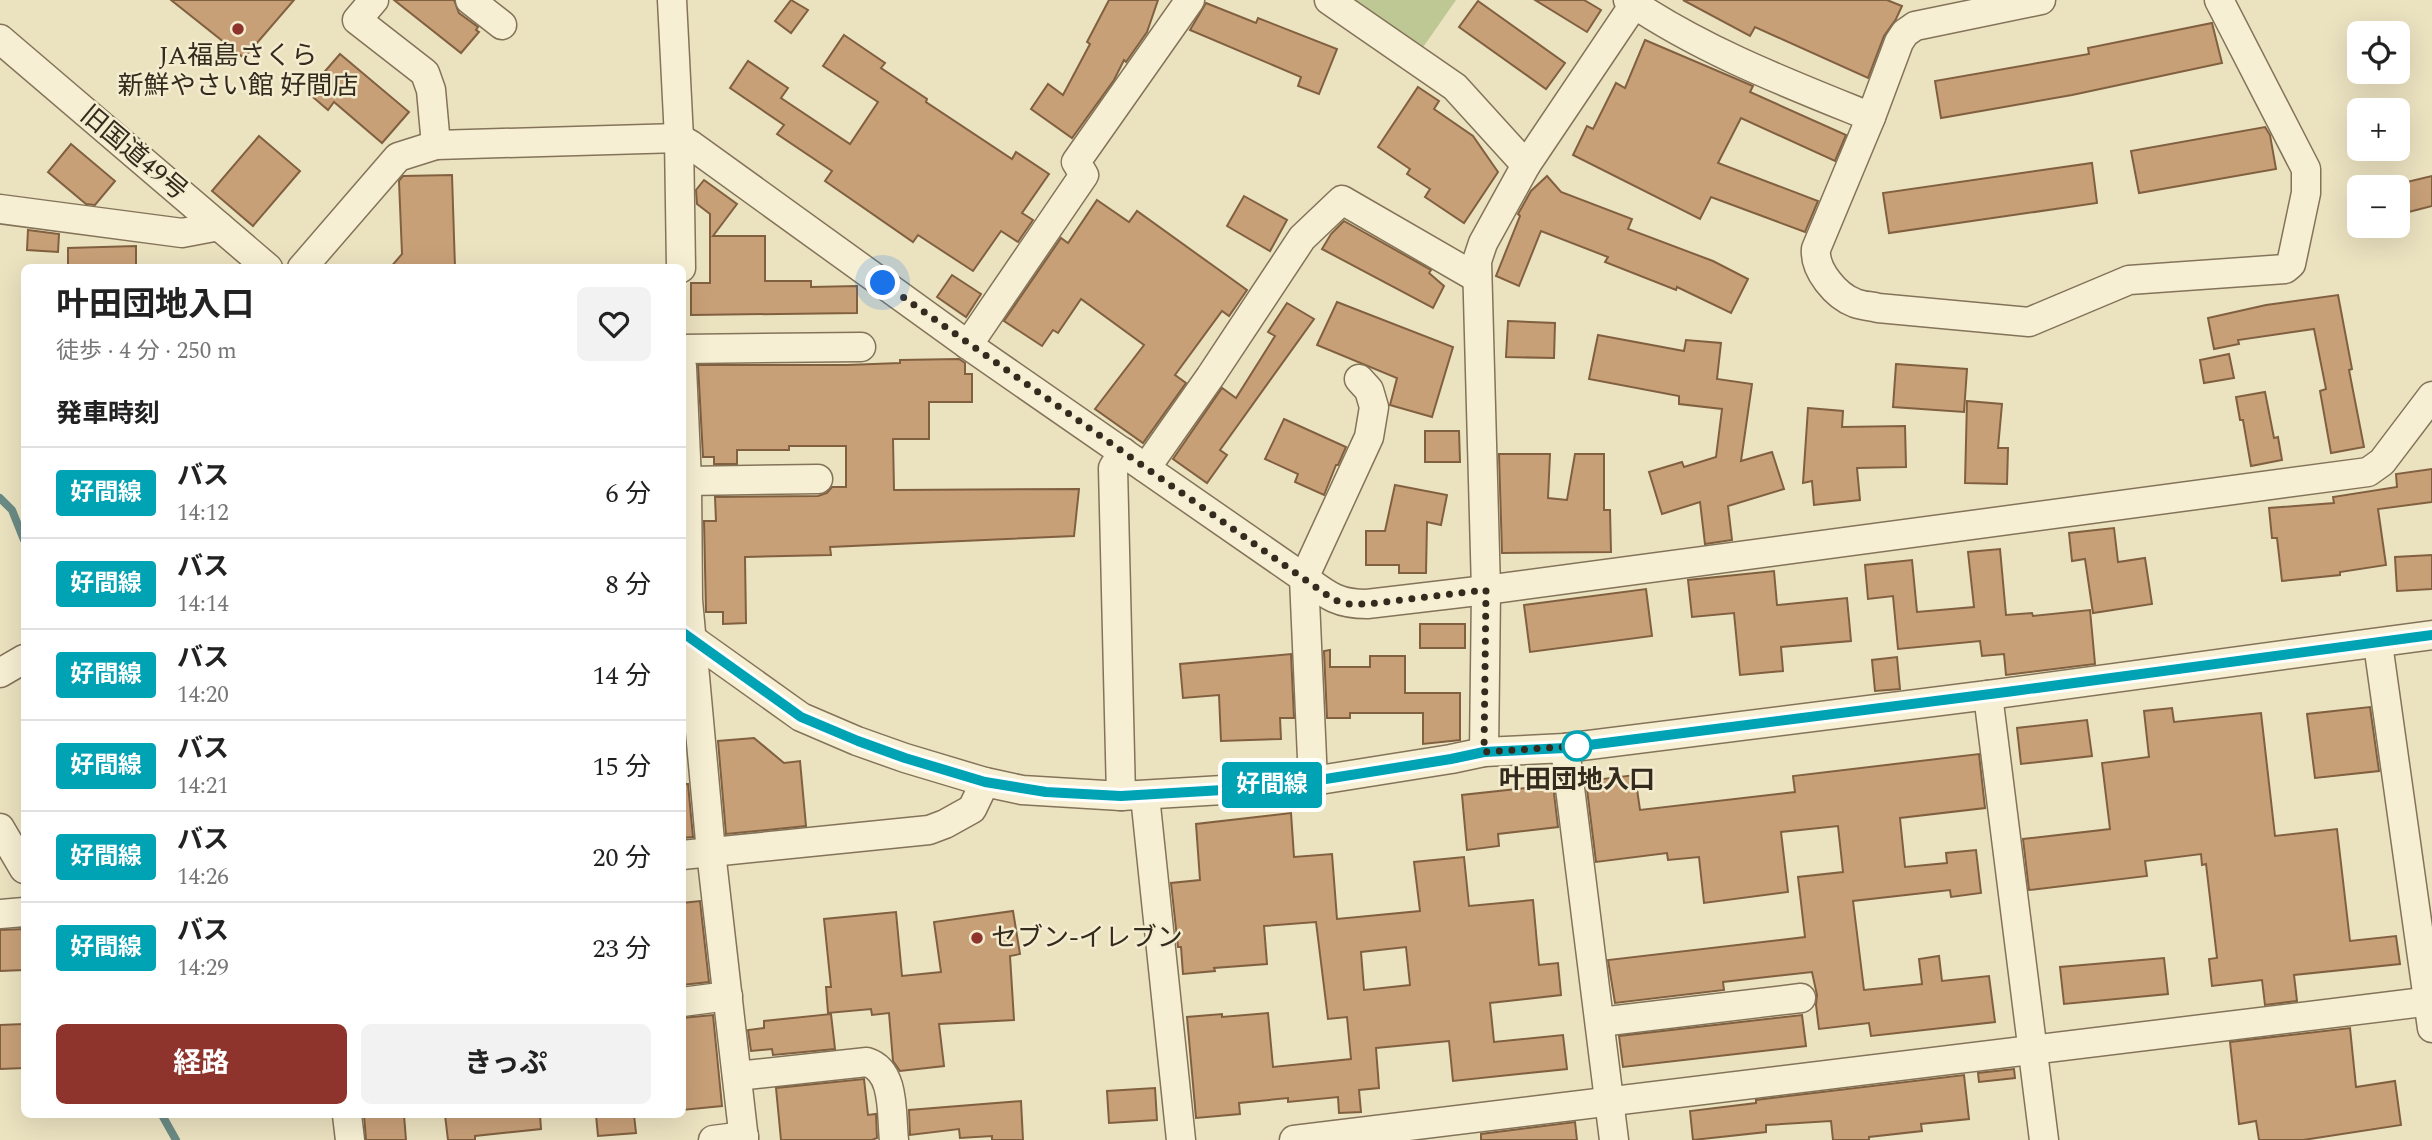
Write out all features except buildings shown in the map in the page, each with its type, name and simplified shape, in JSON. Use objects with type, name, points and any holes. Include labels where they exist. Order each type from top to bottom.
[{"type":"street","points":[[374,0],[357,20],[425,73],[431,90],[436,145]]},
{"type":"street","points":[[470,0],[502,26]]},
{"type":"street","points":[[672,0],[679,138],[681,264]]},
{"type":"street","points":[[968,345],[1084,175],[1076,162],[1190,0]]},
{"type":"street","points":[[1329,0],[1455,87],[1525,164]]},
{"type":"street","points":[[2041,0],[1915,26],[1905,33],[1899,42],[1816,249],[1815,257],[1828,281],[1856,304],[2023,323],[2129,280],[2285,269],[2292,262],[2306,192],[2306,169],[2219,0]]},
{"type":"street","points":[[1484,752],[1486,590],[1477,261],[1483,243],[1525,164],[1633,1],[1687,36],[1740,64],[1871,117]]},
{"type":"street","name":"旧国道49号","points":[[0,39],[263,264]]},
{"type":"street","points":[[305,264],[398,157],[436,145],[679,138],[968,345],[1334,600],[1348,604],[1486,590],[2368,472],[2382,462],[2432,396]]},
{"type":"street","points":[[1146,468],[1302,239],[1342,200],[1477,278]]},
{"type":"street","points":[[0,209],[182,233],[219,226]]},
{"type":"street","points":[[686,349],[862,347]]},
{"type":"street","points":[[1313,781],[1304,579],[1369,437],[1374,407],[1369,390],[1359,379]]},
{"type":"street","points":[[1123,452],[1113,468],[1133,796],[1181,1140]]},
{"type":"street","points":[[686,458],[687,636],[744,1138],[713,1140]]},
{"type":"street","points":[[687,481],[818,479]]},
{"type":"street","points":[[687,636],[801,717],[905,758],[985,782],[1046,792],[1133,796],[1313,781],[1484,752],[1565,748],[1989,695],[2432,635]]},
{"type":"street","points":[[1294,1140],[2032,1050],[2431,1010],[2378,644]]},
{"type":"street","points":[[0,673],[21,661]]},
{"type":"street","points":[[1989,695],[2044,1140]]},
{"type":"street","points":[[1565,748],[1614,1140]]},
{"type":"street","points":[[686,855],[929,830],[972,809],[985,782]]},
{"type":"street","points":[[0,828],[21,864]]},
{"type":"street","points":[[0,914],[21,912]]},
{"type":"street","points":[[686,1001],[728,996]]},
{"type":"street","points":[[1600,1022],[1801,998]]},
{"type":"street","points":[[737,1076],[867,1062],[875,1065],[885,1074],[894,1140]]},
{"type":"street","points":[[347,1118],[350,1140]]},
{"type":"green space","points":[[1347,0],[1456,0],[1419,53]]},
{"type":"waterway","points":[[0,498],[12,510],[21,532]]},
{"type":"waterway","points":[[164,1118],[176,1140]]},
{"type":"bus line","name":"好間線","points":[[686,635],[801,717],[905,758],[1022,790],[1071,795],[1145,796],[1313,781],[1484,752],[1565,748],[2432,635]]},
{"type":"place","name":"JA福島さくら 新鮮やさい館 好間店","points":[[238,29]]},
{"type":"place","name":"叶田団地入口","points":[[1577,746]]},
{"type":"place","name":"セブン-イレブン","points":[[977,938]]},
{"type":"route","points":[[883,283],[1334,600],[1348,604],[1367,604],[1486,590],[1484,752],[1577,746]]}]
